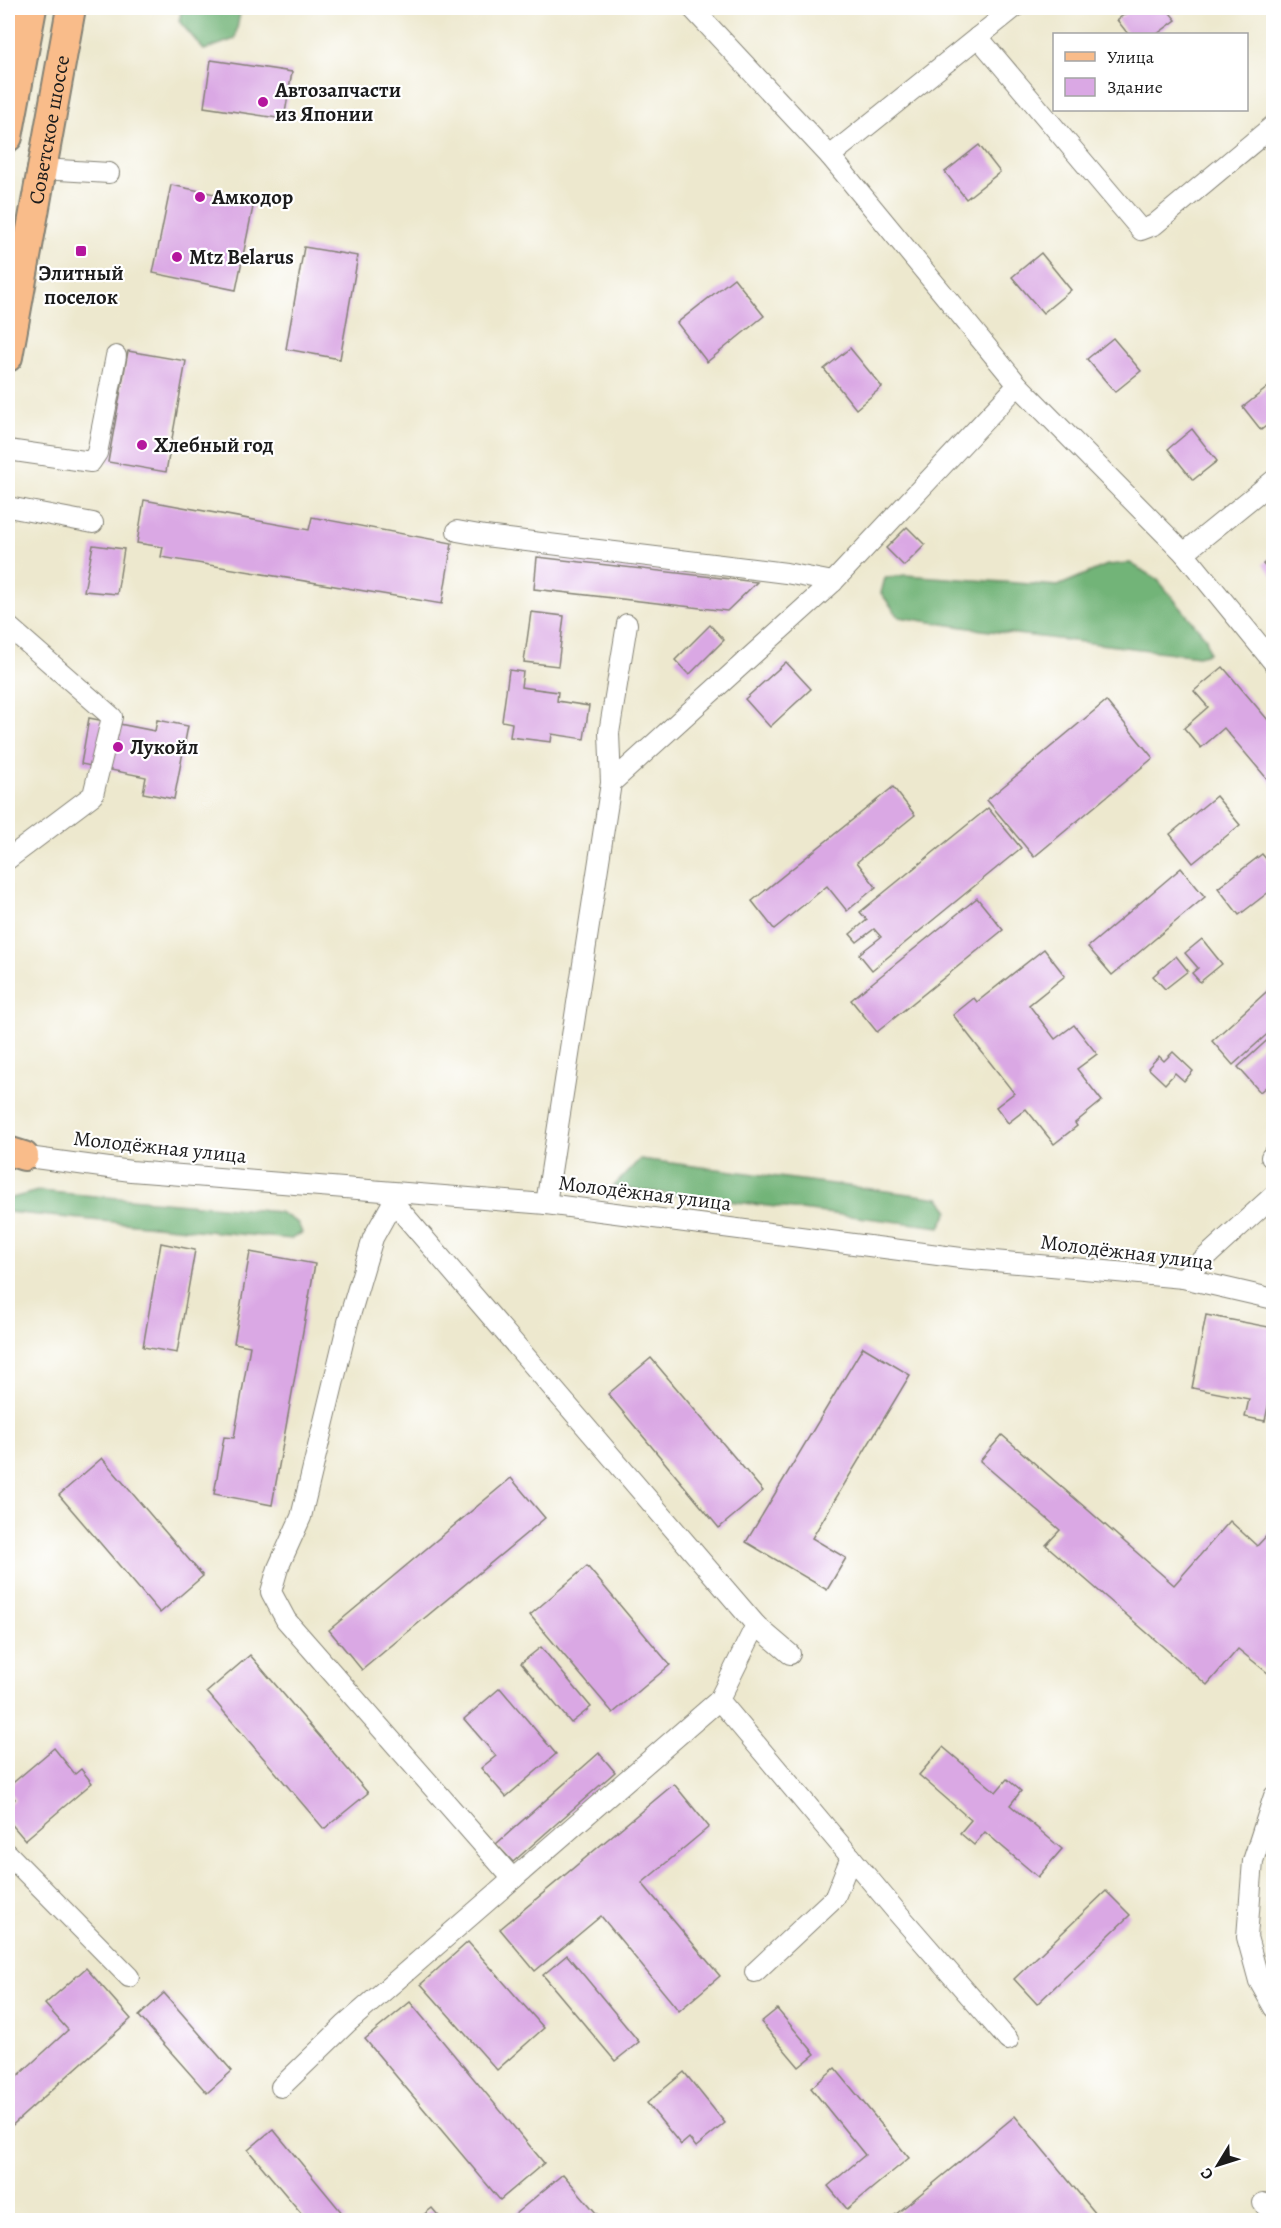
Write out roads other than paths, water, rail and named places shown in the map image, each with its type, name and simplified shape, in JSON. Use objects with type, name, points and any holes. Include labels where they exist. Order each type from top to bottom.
[{"type":"highway","name":"Советское шоссе","points":[[8,137],[32,8]]},
{"type":"highway","name":"Советское шоссе","points":[[8,357],[71,8]]},
{"type":"main road","points":[[8,81],[12,8]]},
{"type":"street","points":[[692,8],[830,156],[1018,385],[1184,553],[1274,663]]},
{"type":"street","points":[[830,156],[1014,8]]},
{"type":"street","points":[[978,37],[1141,230],[1154,225],[1274,125]]},
{"type":"street","points":[[42,169],[110,173]]},
{"type":"street","points":[[8,450],[91,462],[97,453],[116,356]]},
{"type":"street","points":[[611,783],[833,582],[1018,385]]},
{"type":"street","points":[[1184,553],[1274,480]]},
{"type":"street","points":[[8,507],[93,523]]},
{"type":"street","points":[[457,531],[786,573],[833,582]]},
{"type":"street","points":[[546,1204],[611,783],[609,733],[627,624]]},
{"type":"street","points":[[8,626],[112,717],[93,795],[8,859]]},
{"type":"street","name":"Молодёжная улица","points":[[13,1154],[131,1171],[390,1197],[546,1204],[961,1258],[1183,1278],[1274,1299]]},
{"type":"street","points":[[1183,1278],[1274,1195]]},
{"type":"street","points":[[513,1880],[286,1620],[271,1592],[301,1517],[348,1322],[373,1238],[390,1197],[756,1625],[789,1654]]},
{"type":"street","points":[[281,2087],[346,2024],[718,1700],[756,1625]]},
{"type":"street","points":[[718,1700],[1008,2040]]},
{"type":"street","points":[[1274,1796],[1253,1862],[1247,1937],[1259,1981],[1274,2008]]},
{"type":"street","points":[[8,1854],[129,1977]]},
{"type":"street","points":[[755,1972],[836,1897],[851,1857]]},
{"type":"place","name":"Автозапчасти из Японии","points":[[263,102]]},
{"type":"place","name":"Амкодор","points":[[200,197]]},
{"type":"place","name":"Элитный поселок","points":[[81,251]]},
{"type":"place","name":"Mtz Belarus","points":[[177,257]]},
{"type":"place","name":"Хлебный год","points":[[142,445]]},
{"type":"place","name":"Лукойл","points":[[118,747]]}]
